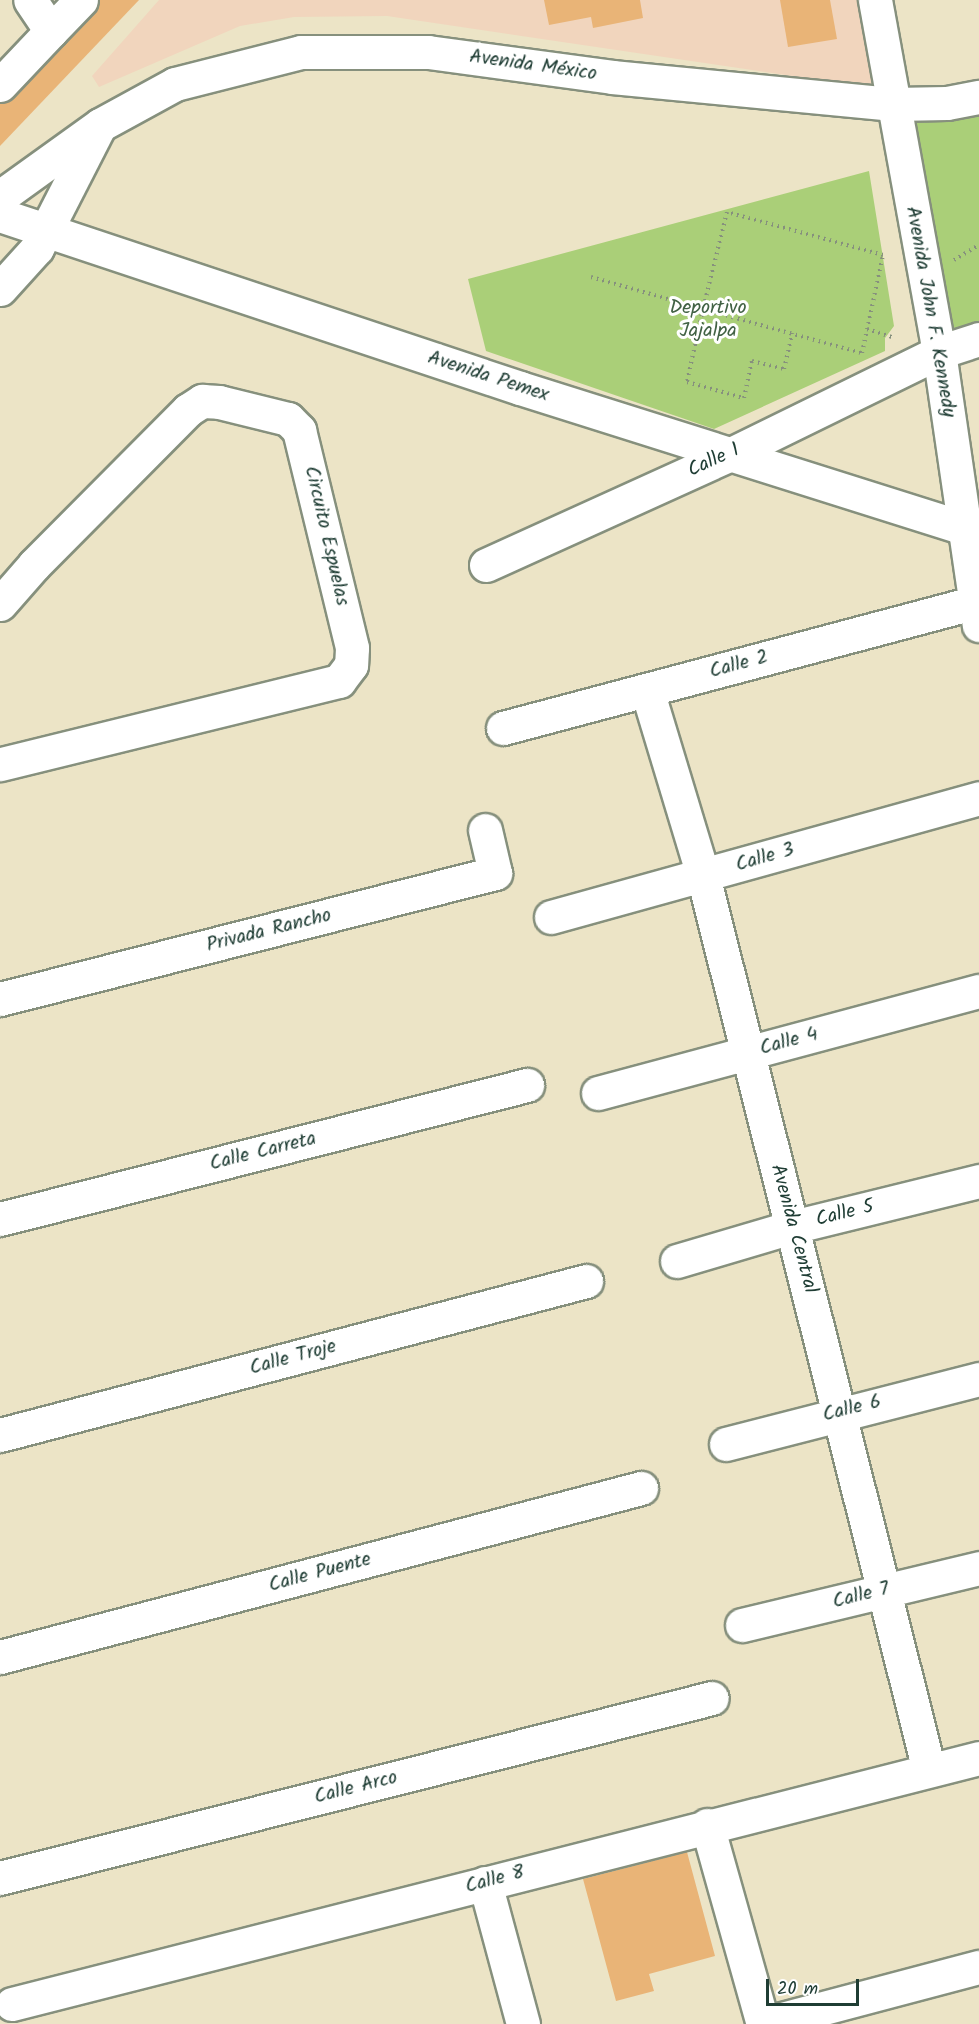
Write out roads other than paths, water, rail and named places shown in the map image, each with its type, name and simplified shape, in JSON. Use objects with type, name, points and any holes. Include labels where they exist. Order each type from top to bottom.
[{"type":"street","points":[[30,0],[51,31]]},
{"type":"street","points":[[0,85],[81,0]]},
{"type":"street","name":"Avenida John F. Kennedy","points":[[876,0],[972,531],[977,613]]},
{"type":"street","name":"Avenida México","points":[[0,197],[100,125],[175,84],[302,52],[428,52],[612,77],[894,104],[947,103],[979,97]]},
{"type":"street","points":[[0,289],[37,248],[100,125]]},
{"type":"street","name":"Avenida Pemex","points":[[0,215],[729,455],[972,531]]},
{"type":"street","name":"Calle 1","points":[[486,565],[729,455],[939,352],[979,339]]},
{"type":"street","name":"Circuito Espuelas","points":[[0,604],[34,565],[188,410],[202,401],[219,402],[288,419],[299,430],[352,648],[351,665],[339,681],[0,764]]},
{"type":"street","name":"Calle 2","points":[[503,728],[647,690],[977,613]]},
{"type":"street","name":"Avenida Central","points":[[647,690],[703,876],[886,1590],[929,1770]]},
{"type":"street","name":"Calle 3","points":[[551,917],[979,798]]},
{"type":"street","name":"Privada Rancho","points":[[0,999],[495,873],[485,830]]},
{"type":"street","name":"Calle 4","points":[[598,1093],[979,991]]},
{"type":"street","name":"Calle Carreta","points":[[0,1219],[527,1085]]},
{"type":"street","name":"Calle 5","points":[[677,1261],[792,1227],[979,1181]]},
{"type":"street","name":"Calle Troje","points":[[0,1435],[586,1281]]},
{"type":"street","name":"Calle 6","points":[[726,1444],[841,1412],[979,1378]]},
{"type":"street","name":"Calle Puente","points":[[0,1658],[640,1488]]},
{"type":"street","name":"Calle 7","points":[[742,1625],[979,1568]]},
{"type":"street","name":"Calle Arco","points":[[0,1878],[712,1698]]},
{"type":"street","name":"Calle 8","points":[[12,2004],[707,1825],[979,1758]]},
{"type":"street","points":[[707,1825],[763,2024],[979,1967]]},
{"type":"street","points":[[485,1883],[522,2024]]},
{"type":"park label","name":"Deportivo Jajalpa","points":[[708,320]]}]
